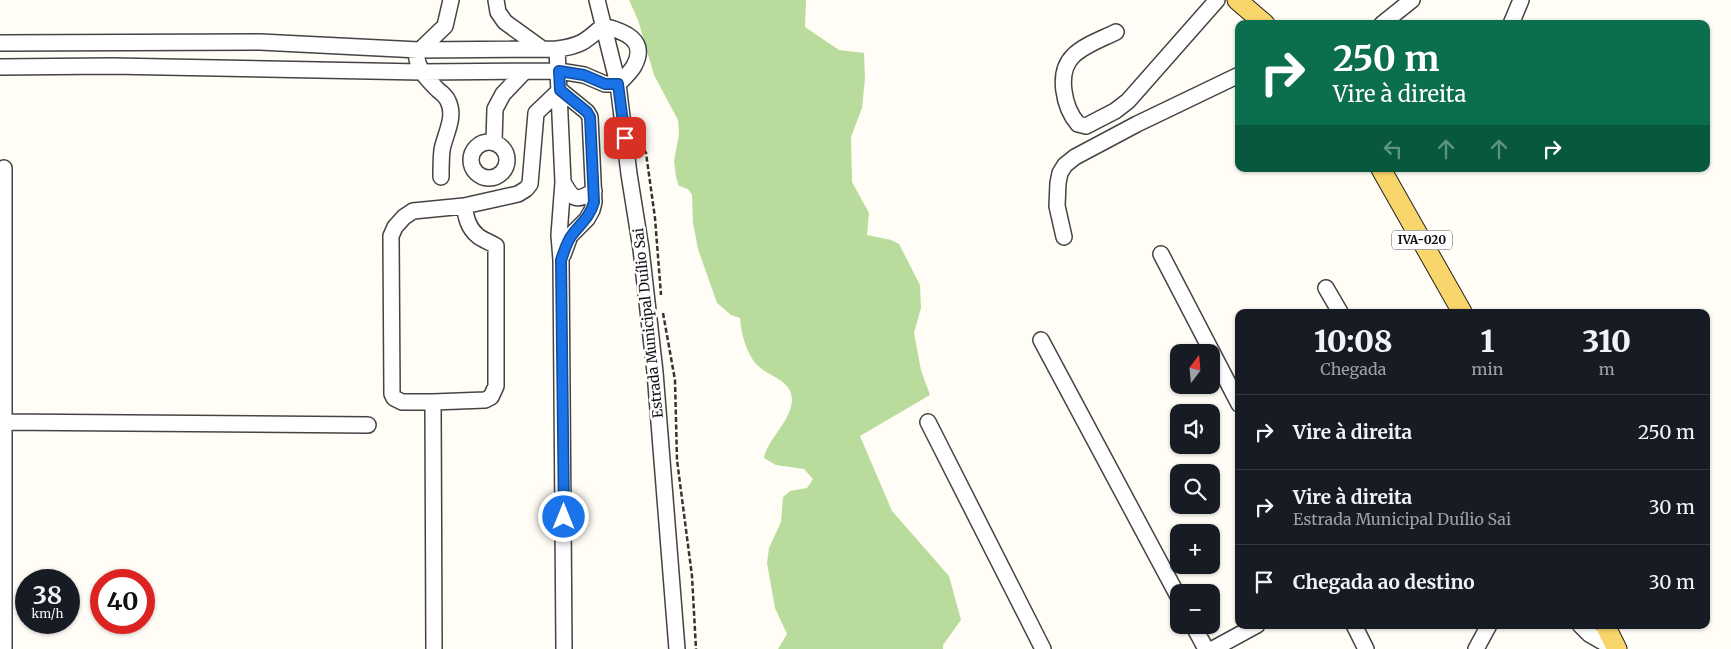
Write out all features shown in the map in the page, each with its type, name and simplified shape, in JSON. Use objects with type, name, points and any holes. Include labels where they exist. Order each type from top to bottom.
[{"type":"main road","points":[[1237,0],[1260,20]]},
{"type":"main road","name":"IVA-020","points":[[1382,172],[1448,284],[1460,309]]},
{"type":"main road","points":[[1607,629],[1616,649]]},
{"type":"street","points":[[441,177],[442,151],[451,118],[450,106],[444,95],[421,72],[416,54],[445,26],[451,0]]},
{"type":"street","points":[[496,0],[498,12],[505,22],[541,48]]},
{"type":"street","name":"Estrada Municipal Duílio Sai","points":[[597,0],[618,84],[629,174],[641,249],[655,372],[677,649]]},
{"type":"street","points":[[1116,32],[1080,50],[1071,58],[1066,66],[1064,83],[1065,103],[1078,124],[1086,126],[1128,102],[1217,0]]},
{"type":"street","points":[[1387,20],[1412,0]]},
{"type":"street","points":[[1512,20],[1520,0]]},
{"type":"street","points":[[0,43],[260,42],[419,50],[558,49],[574,47],[603,26],[629,35],[636,42],[638,51],[633,68],[618,84],[605,84],[584,75],[559,71],[421,72],[167,66],[0,67]]},
{"type":"street","points":[[112,66],[120,56],[123,43]]},
{"type":"street","points":[[167,66],[168,55],[180,43]]},
{"type":"street","points":[[558,49],[563,182],[559,234],[561,260],[564,649]]},
{"type":"street","points":[[494,142],[496,109],[503,94],[524,72]]},
{"type":"street","points":[[1064,236],[1056,206],[1060,173],[1065,165],[1074,157],[1129,128],[1235,77]]},
{"type":"street","points":[[560,90],[578,104],[590,117],[594,191],[592,210],[587,219],[570,236],[561,260]]},
{"type":"street","points":[[464,206],[467,221],[472,230],[496,246],[496,386],[491,397],[485,400],[402,402],[394,398],[392,394],[391,236],[395,227],[413,211],[464,206],[518,194],[526,189],[530,184],[536,113],[560,90]]},
{"type":"street","points":[[560,122],[578,104]]},
{"type":"street","points":[[4,168],[2,422],[4,649]]},
{"type":"street","points":[[563,182],[569,193],[577,198],[581,199],[594,191]]},
{"type":"street","points":[[1160,254],[1235,396]]},
{"type":"street","points":[[1326,288],[1338,309]]},
{"type":"street","points":[[1041,340],[1172,584]]},
{"type":"street","points":[[433,402],[434,649]]},
{"type":"street","points":[[2,422],[368,425]]},
{"type":"street","points":[[928,422],[1043,649]]},
{"type":"street","points":[[1214,649],[1249,629]]},
{"type":"street","points":[[1356,629],[1366,649]]},
{"type":"street","points":[[1476,649],[1488,629]]},
{"type":"street","points":[[1584,629],[1589,634],[1616,649]]},
{"type":"street","points":[[1198,634],[1206,649]]},
{"type":"green space","points":[[629,0],[806,0],[805,27],[839,50],[864,53],[865,78],[862,108],[851,137],[852,182],[869,213],[867,235],[891,240],[899,244],[920,285],[921,308],[914,333],[921,370],[930,395],[860,436],[892,511],[949,576],[961,620],[943,645],[943,649],[778,649],[787,634],[775,608],[767,563],[769,548],[781,522],[783,497],[790,491],[807,488],[813,479],[804,469],[776,465],[764,458],[770,444],[788,416],[791,408],[791,393],[784,383],[756,364],[749,354],[740,318],[731,315],[717,303],[698,249],[693,223],[692,195],[688,189],[679,186],[676,177],[674,161],[679,134],[678,120],[654,75],[638,20]]},
{"type":"route","points":[[564,517],[561,260],[570,236],[587,219],[594,202],[590,117],[587,112],[560,90],[559,71],[584,75],[605,84],[618,84],[625,138]]}]
